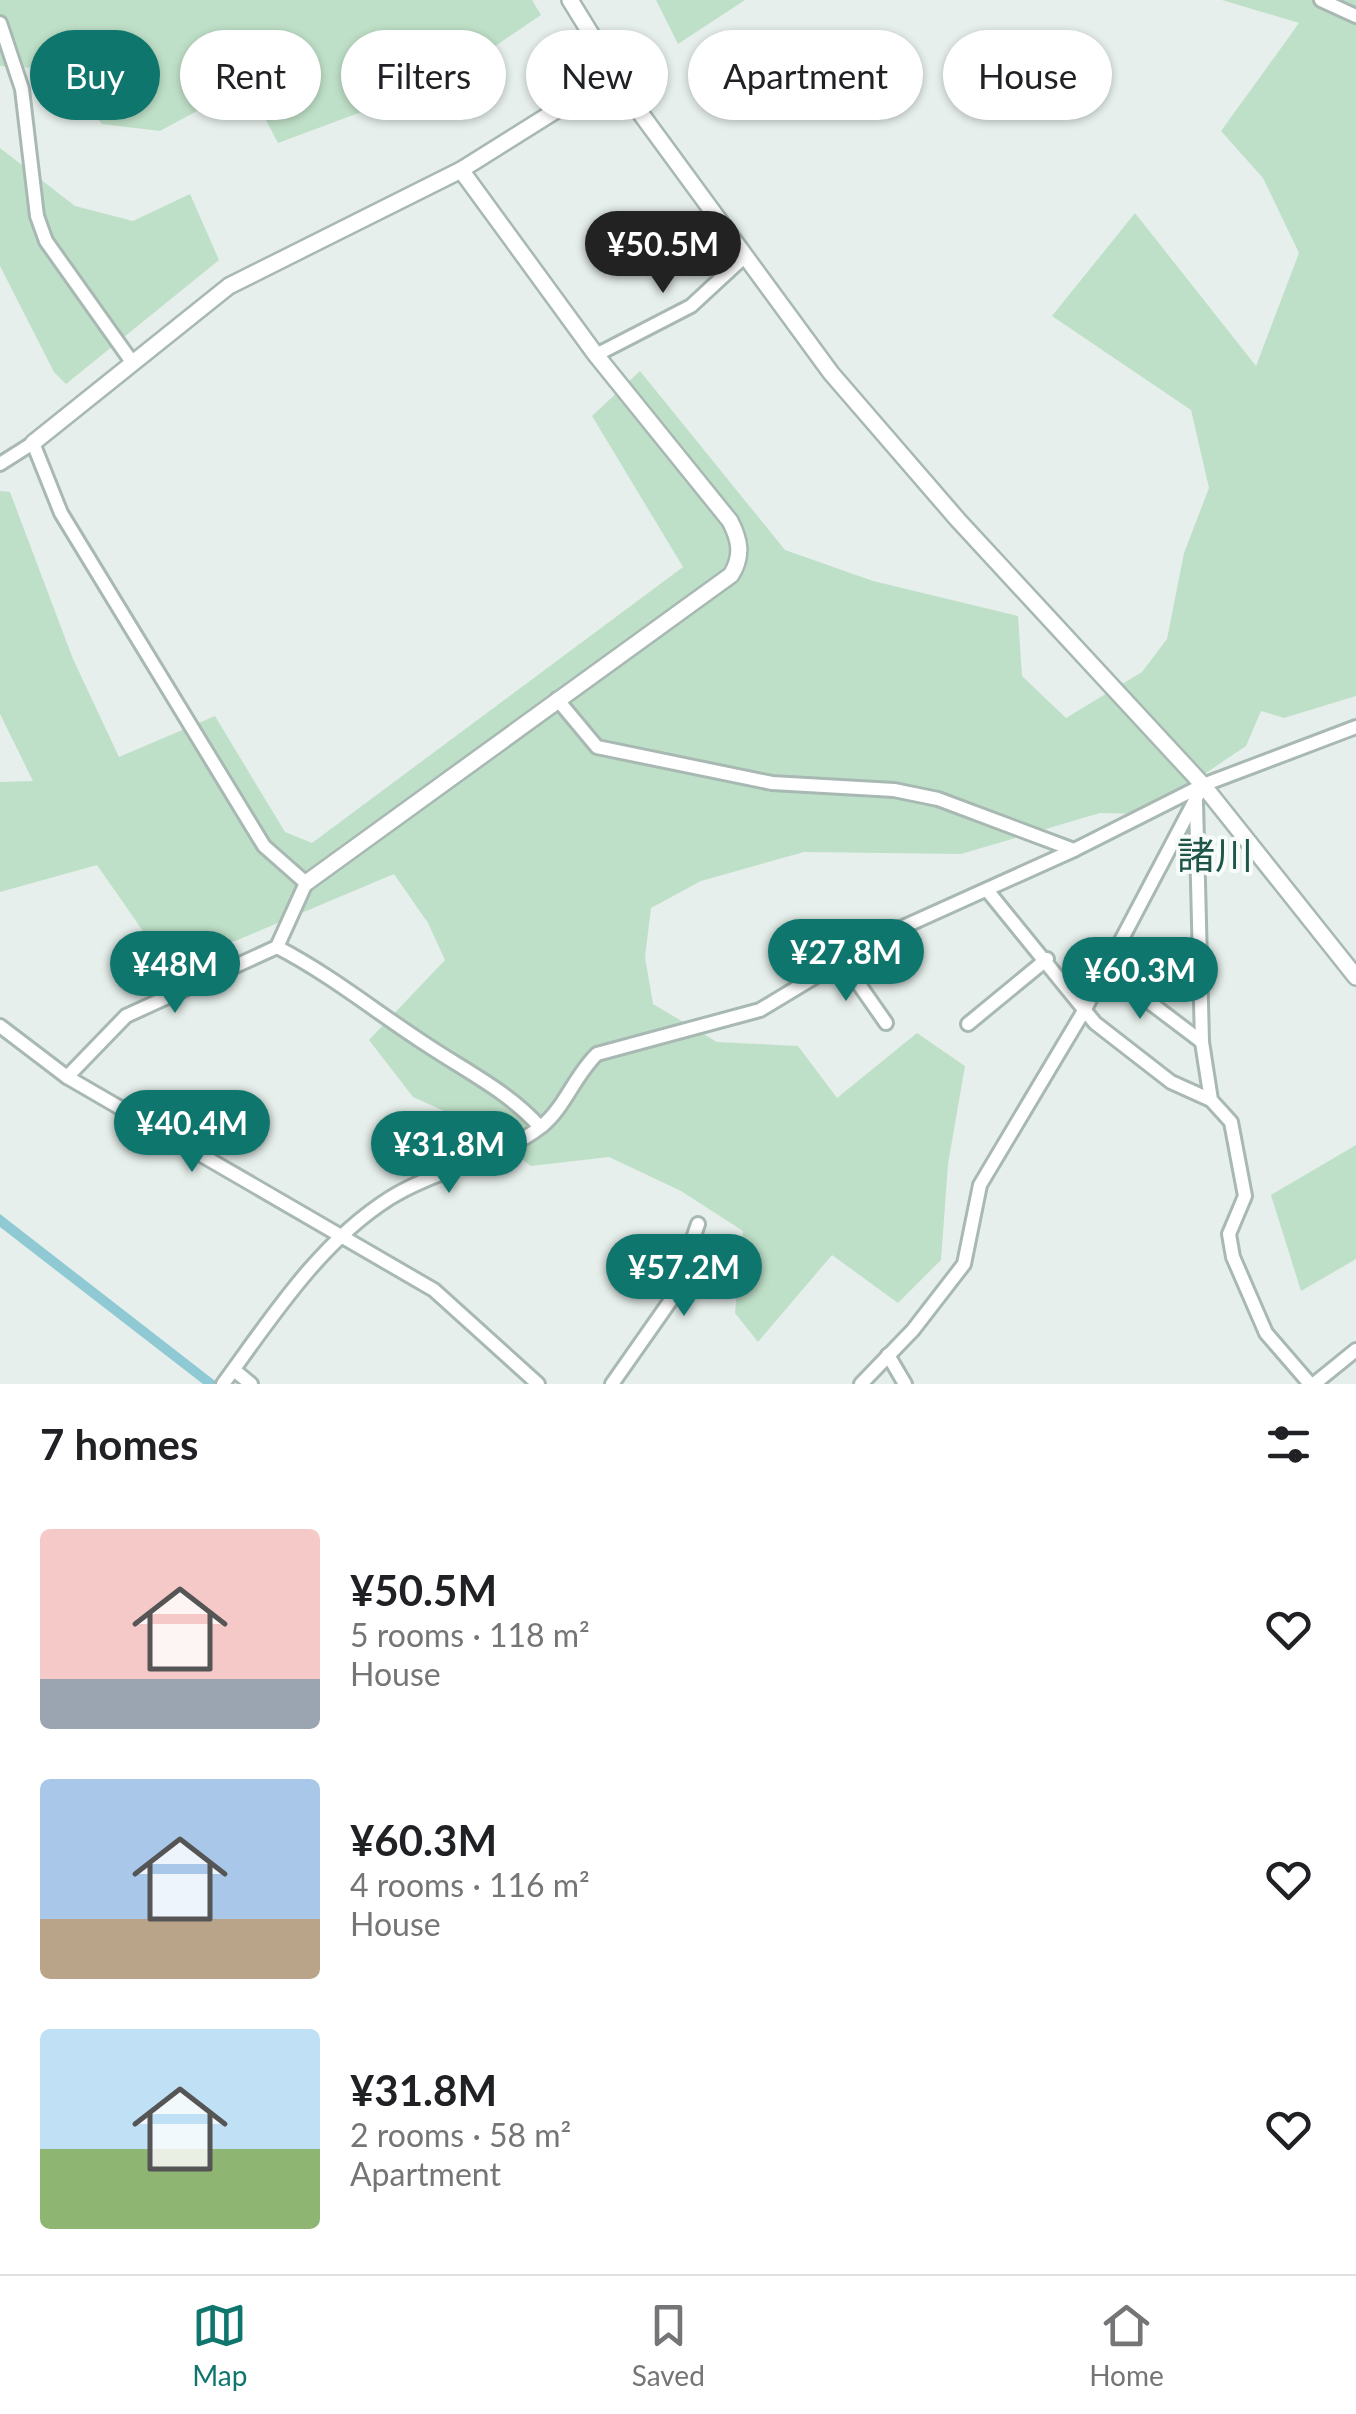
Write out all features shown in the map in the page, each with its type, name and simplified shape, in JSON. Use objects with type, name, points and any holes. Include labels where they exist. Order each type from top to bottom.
[{"type":"street","points":[[570,0],[588,30]]},
{"type":"street","points":[[1322,0],[1356,16]]},
{"type":"street","points":[[0,22],[22,90],[37,216],[46,241],[132,362]]},
{"type":"street","points":[[0,464],[33,443],[229,286],[461,170],[541,120]]},
{"type":"street","points":[[647,120],[831,373],[1200,792],[1356,977]]},
{"type":"street","points":[[68,1077],[126,1016],[277,946],[306,883],[557,698],[732,576],[739,562],[739,538],[730,521],[596,355],[461,170]]},
{"type":"street","points":[[596,355],[691,306],[744,257]]},
{"type":"street","points":[[33,443],[61,513],[264,846],[306,883]]},
{"type":"street","points":[[557,698],[597,747],[772,783],[894,790],[938,798],[1074,850]]},
{"type":"street","points":[[224,1384],[338,1236],[394,1196],[499,1152],[540,1127],[554,1114],[578,1072],[597,1054],[760,1010],[842,960],[987,890],[1200,792],[1356,727]]},
{"type":"street","points":[[860,1384],[964,1264],[980,1185],[1084,1009],[1200,792]]},
{"type":"street","points":[[1200,792],[1202,1042],[1211,1100]]},
{"type":"street","points":[[987,890],[1047,958],[1095,1023],[1170,1082],[1211,1100],[1231,1122],[1245,1196],[1229,1234],[1234,1256],[1266,1333],[1312,1384],[1354,1355]]},
{"type":"street","points":[[277,946],[336,978],[400,1027],[520,1105],[540,1127]]},
{"type":"street","points":[[968,1024],[1047,958]]},
{"type":"street","points":[[842,960],[886,1023]]},
{"type":"street","points":[[1104,967],[1202,1042]]},
{"type":"street","points":[[0,1026],[68,1077],[434,1290],[538,1384]]},
{"type":"street","points":[[612,1384],[673,1297],[698,1224]]},
{"type":"street","points":[[888,1355],[905,1384]]},
{"type":"street","points":[[234,1370],[251,1384]]},
{"type":"green space","points":[[0,0],[532,0],[541,15],[506,39],[506,30],[341,30],[341,120],[278,143],[266,120],[321,120],[321,30],[180,30],[180,120],[160,131],[102,124],[99,120],[160,120],[160,30],[30,30],[30,68],[0,66]]},
{"type":"green space","points":[[656,0],[745,0],[699,30],[688,30],[688,37],[678,44]]},
{"type":"green space","points":[[1222,0],[1356,0],[1356,696],[1284,718],[1261,711],[1246,746],[1145,814],[1100,813],[961,854],[804,852],[701,881],[651,908],[645,957],[653,1004],[717,1042],[798,1046],[837,1098],[917,1033],[965,1066],[948,1164],[941,1260],[898,1303],[832,1255],[758,1342],[735,1313],[743,1231],[681,1191],[609,1157],[531,1166],[473,1124],[413,1097],[369,1040],[445,960],[428,923],[394,874],[235,941],[161,957],[97,865],[0,892],[0,782],[33,781],[0,714],[0,491],[10,492],[73,659],[119,757],[215,716],[285,832],[312,843],[683,567],[592,416],[640,371],[785,550],[873,581],[1018,616],[1022,676],[1066,718],[1142,672],[1167,639],[1184,553],[1209,488],[1191,410],[1052,316],[1135,213],[1256,366],[1299,253],[1263,178],[1221,131],[1299,23]]},
{"type":"green space","points":[[0,148],[75,206],[133,221],[190,194],[219,260],[66,384],[54,372],[0,266]]},
{"type":"green space","points":[[1356,1145],[1356,1259],[1301,1291],[1271,1195]]},
{"type":"water","points":[[0,1214],[219,1384],[203,1384],[0,1227]]},
{"type":"district","name":"諸川","points":[[1215,854]]}]
